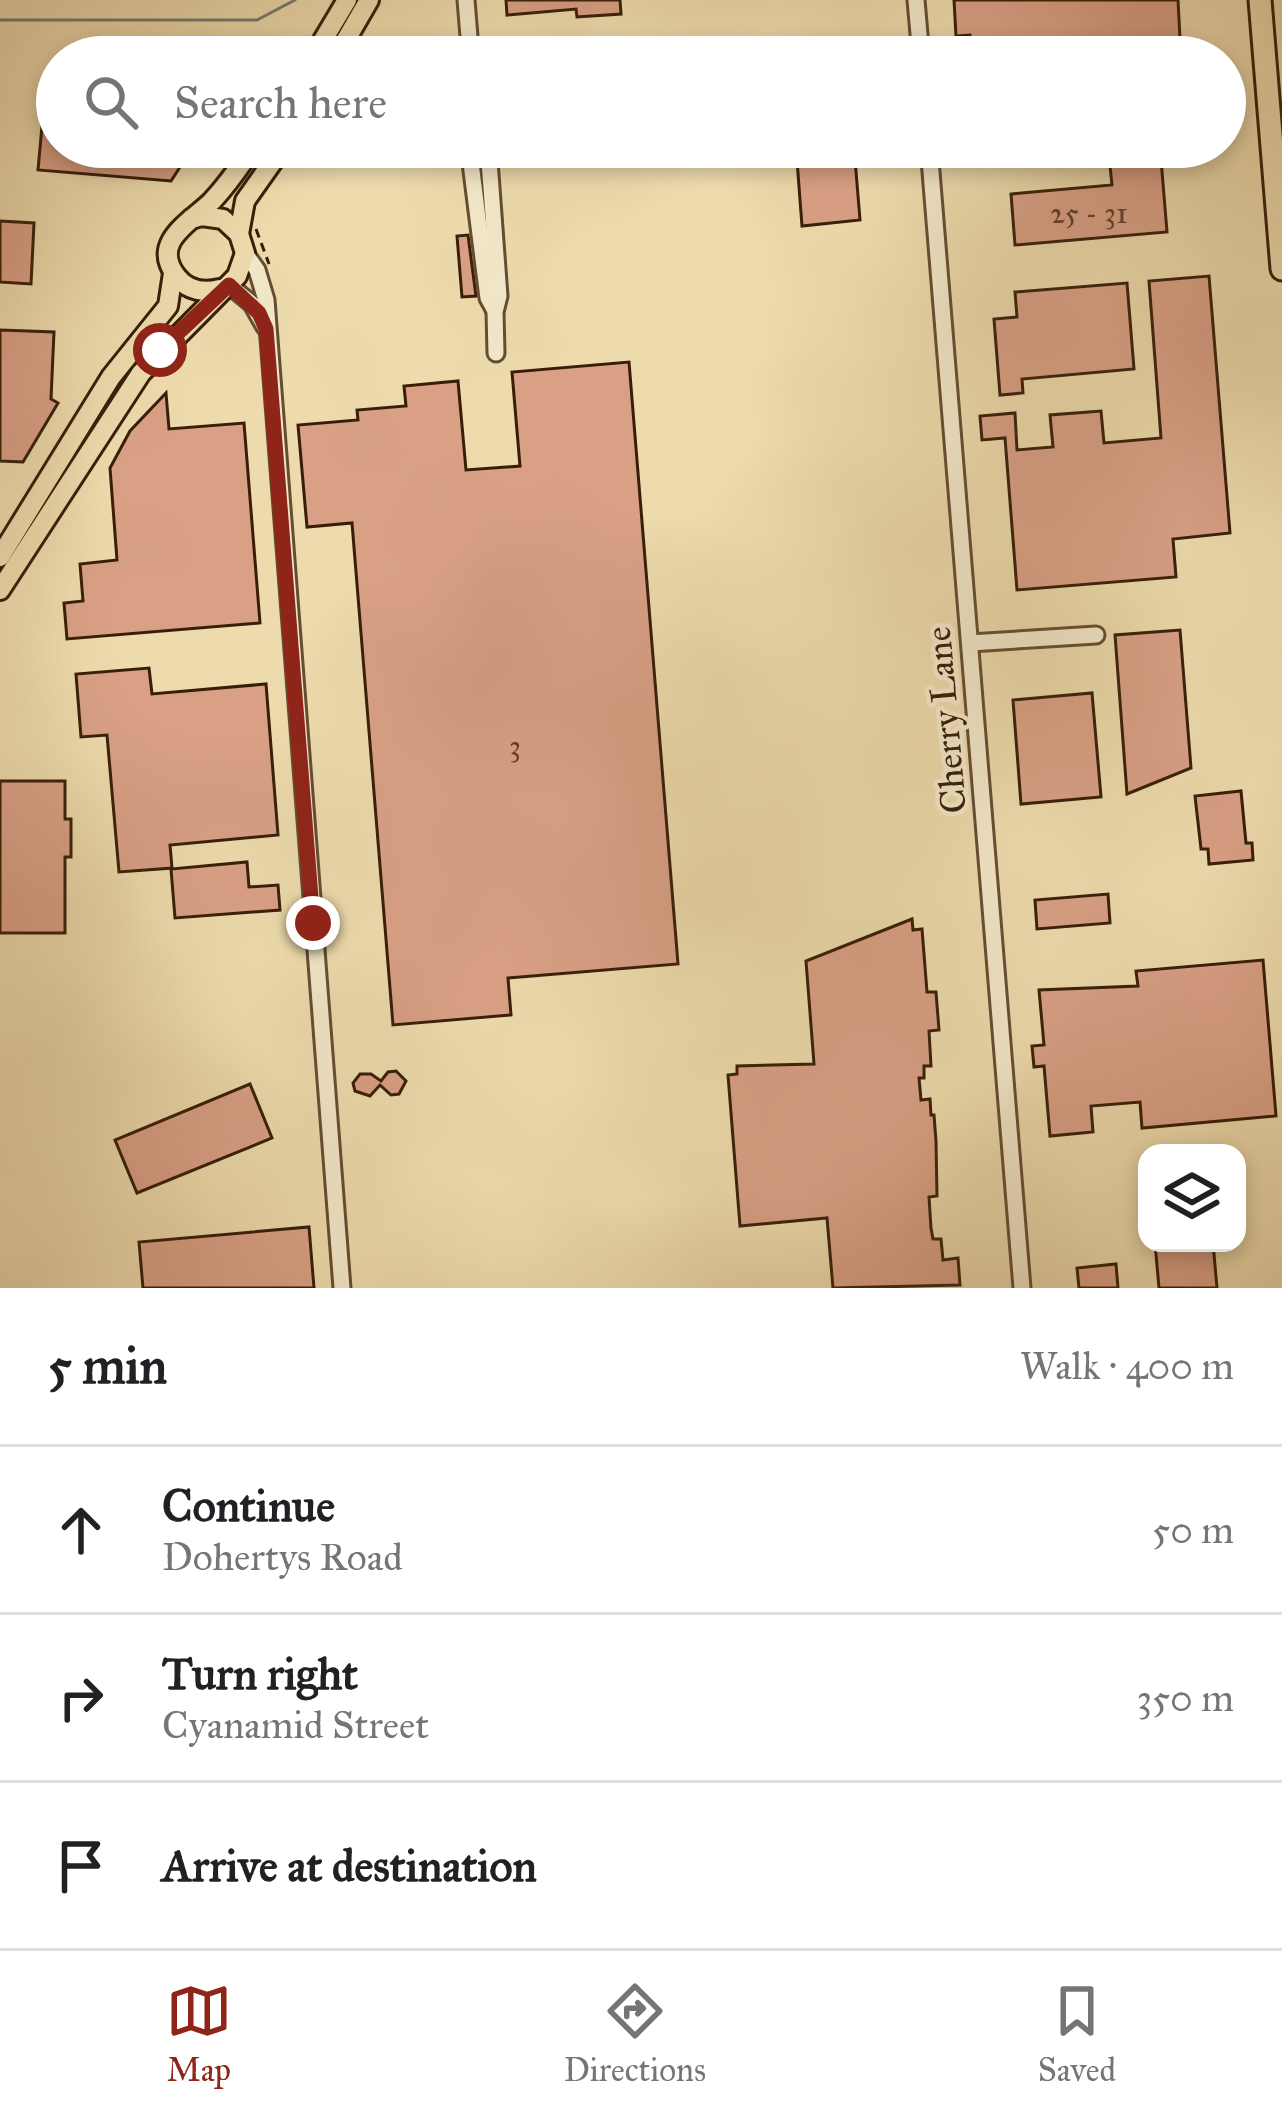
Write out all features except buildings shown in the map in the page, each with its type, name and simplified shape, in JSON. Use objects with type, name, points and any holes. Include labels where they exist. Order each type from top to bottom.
[{"type":"highway","points":[[1260,0],[1282,269]]},
{"type":"main road","points":[[325,36],[346,0]]},
{"type":"main road","points":[[348,36],[369,0]]},
{"type":"main road","points":[[0,557],[111,377],[168,307],[173,273],[170,242],[237,168]]},
{"type":"main road","points":[[0,590],[141,373],[243,265],[244,201],[268,168]]},
{"type":"main road","points":[[191,219],[213,216],[232,225],[242,243]]},
{"type":"main road","points":[[173,273],[199,291],[225,287]]},
{"type":"street","points":[[466,0],[470,36]]},
{"type":"street","points":[[916,0],[919,36]]},
{"type":"street","points":[[472,168],[488,298],[495,312]]},
{"type":"street","points":[[490,168],[499,296],[496,352]]},
{"type":"street","name":"Cherry Lane","points":[[930,168],[1022,1288]]},
{"type":"street","points":[[242,243],[263,285],[342,1288]]},
{"type":"street","points":[[225,287],[259,313],[266,329]]},
{"type":"street","points":[[970,643],[1096,635]]},
{"type":"path","points":[[255,218],[269,261],[268,274]]},
{"type":"waterway","points":[[0,20],[257,20],[295,0]]},
{"type":"route","points":[[160,350],[229,285],[259,313],[266,329],[313,923]]}]
